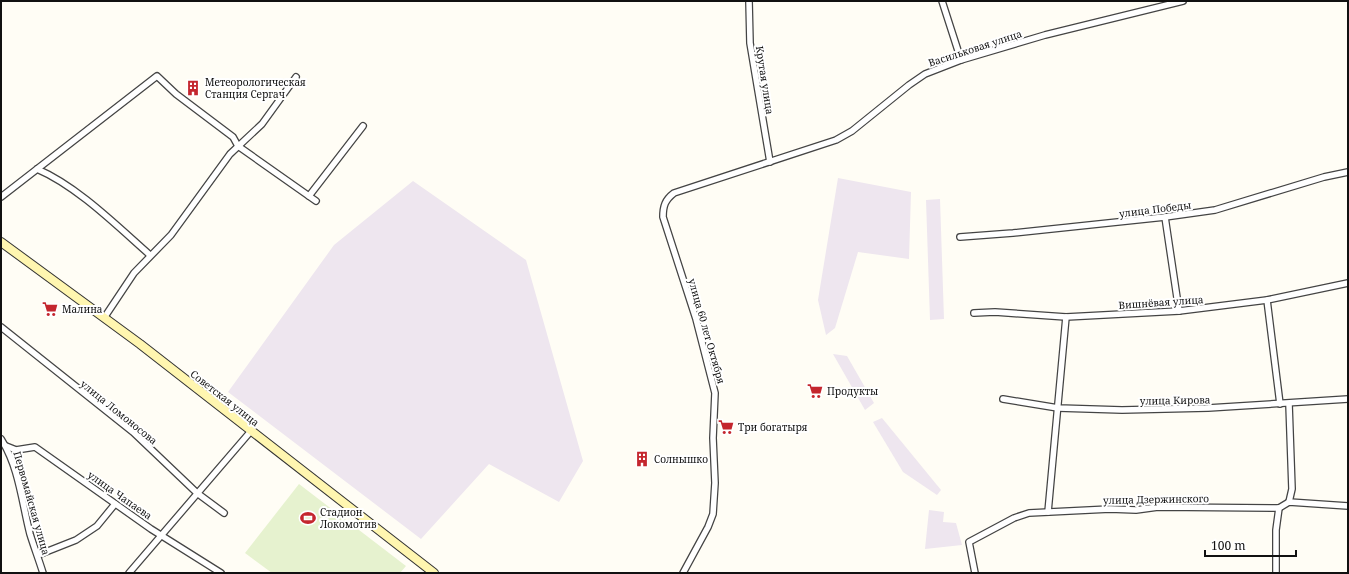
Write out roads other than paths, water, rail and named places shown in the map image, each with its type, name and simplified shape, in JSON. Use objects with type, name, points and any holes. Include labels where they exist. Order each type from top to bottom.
[{"type":"main road","name":"Советская улица","points":[[1,242],[104,318],[434,573]]},
{"type":"street","name":"Крутая улица","points":[[749,1],[750,43],[770,162]]},
{"type":"street","points":[[942,1],[961,60]]},
{"type":"street","name":"Васильковая улица","points":[[770,162],[836,140],[852,131],[909,84],[925,74],[961,60],[1044,34],[1183,1]]},
{"type":"street","points":[[1,197],[157,76],[176,94],[233,138],[238,146],[316,201]]},
{"type":"street","points":[[104,318],[134,273],[171,235],[220,167],[238,146],[262,124],[296,77]]},
{"type":"street","points":[[309,196],[363,126]]},
{"type":"street","name":"улица 60 лет Октября","points":[[683,573],[708,527],[713,514],[715,482],[713,438],[715,393],[696,319],[664,217],[663,208],[667,199],[674,194],[770,162]]},
{"type":"street","points":[[37,169],[55,177],[114,222],[150,255]]},
{"type":"street","name":"улица Победы","points":[[960,237],[1013,234],[1216,210],[1324,177],[1348,172]]},
{"type":"street","points":[[1166,217],[1179,311]]},
{"type":"street","name":"Вишнёвая улица","points":[[974,313],[995,312],[1066,317],[1179,311],[1268,300],[1348,283]]},
{"type":"street","points":[[1268,300],[1280,404]]},
{"type":"street","points":[[1048,512],[1066,317]]},
{"type":"street","name":"улица Ломоносова","points":[[1,327],[133,432],[197,493],[224,513]]},
{"type":"street","name":"улица Кирова","points":[[1003,399],[1058,408],[1122,410],[1289,404],[1348,399]]},
{"type":"street","points":[[1289,404],[1292,489],[1289,502]]},
{"type":"street","points":[[128,573],[251,431]]},
{"type":"street","name":"Первомайская улица","points":[[1,439],[6,446],[17,479],[30,536],[38,555],[43,573]]},
{"type":"street","name":"улица Чапаева","points":[[6,446],[16,450],[35,447],[116,504],[221,573]]},
{"type":"street","points":[[1276,573],[1276,530],[1279,508],[1289,502],[1348,506]]},
{"type":"street","points":[[38,555],[76,540],[97,526],[116,504]]},
{"type":"street","name":"улица Дзержинского","points":[[975,573],[968,542],[1014,518],[1029,513],[1110,509],[1136,510],[1158,507],[1279,508]]},
{"type":"place","name":"Метеорологическая Станция Сергач","points":[[193,88]]},
{"type":"place","name":"Малина","points":[[50,309]]},
{"type":"place","name":"Продукты","points":[[815,391]]},
{"type":"place","name":"Три богатыря","points":[[726,427]]},
{"type":"place","name":"Солнышко","points":[[642,459]]},
{"type":"place","name":"Стадион Локомотив","points":[[308,518]]}]
